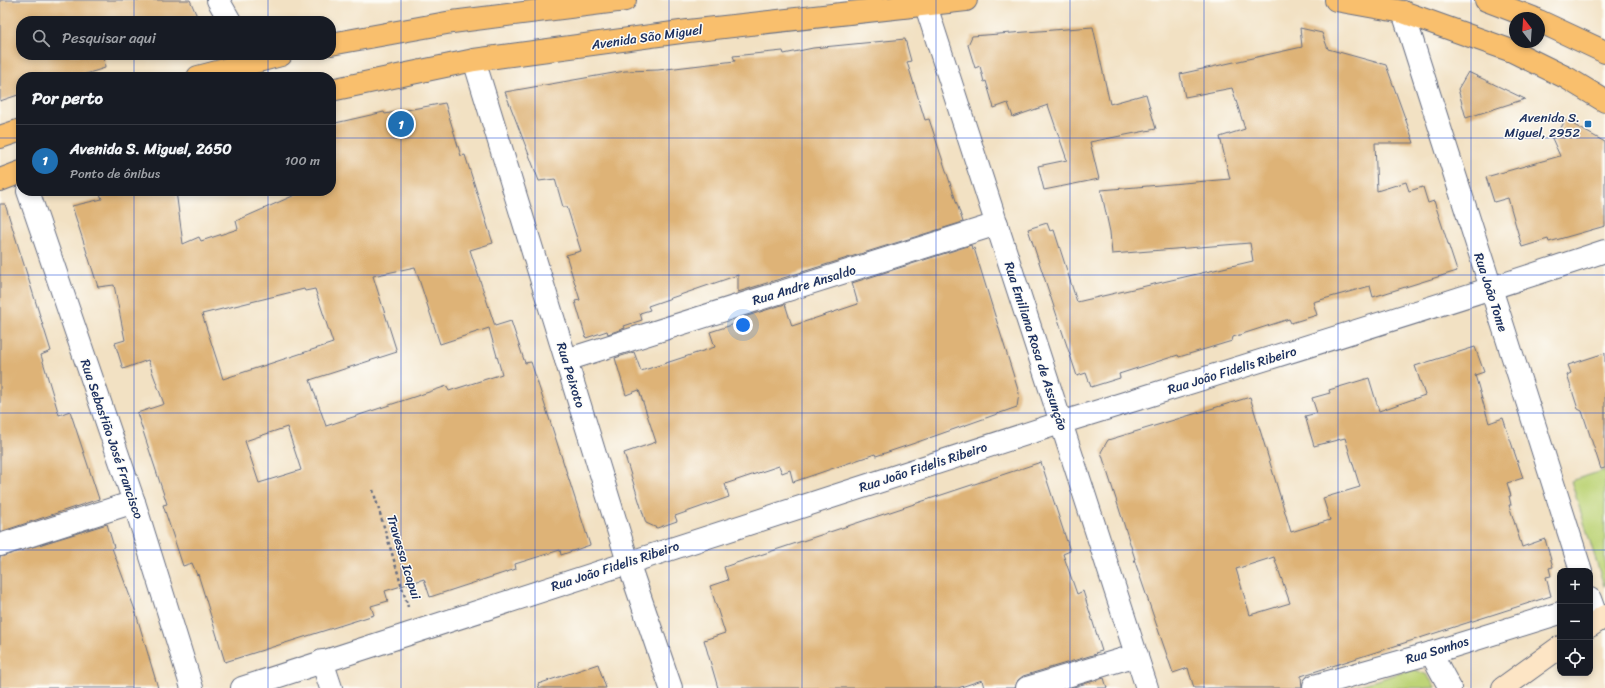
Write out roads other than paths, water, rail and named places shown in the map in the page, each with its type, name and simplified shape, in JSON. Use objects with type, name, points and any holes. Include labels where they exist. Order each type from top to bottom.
[{"type":"main road","points":[[336,43],[452,22],[625,0]]},
{"type":"main road","name":"Avenida São Miguel","points":[[336,89],[474,60],[688,31],[925,3],[966,0]]},
{"type":"main road","points":[[1336,0],[1403,12],[1512,51],[1567,78],[1605,101]]},
{"type":"main road","points":[[1486,0],[1517,12]]},
{"type":"main road","points":[[1545,24],[1605,52]]},
{"type":"main road","points":[[212,72],[245,60]]},
{"type":"main road","points":[[0,137],[16,132]]},
{"type":"main road","points":[[0,180],[16,174]]},
{"type":"main road","points":[[1503,688],[1557,650]]},
{"type":"street","points":[[218,0],[227,16]]},
{"type":"street","name":"Rua Emiliana Rosa de Assunção","points":[[925,3],[1147,688]]},
{"type":"street","name":"Rua João Tome","points":[[1403,12],[1580,568]]},
{"type":"street","name":"Rua Peixoto","points":[[474,60],[628,562],[671,688]]},
{"type":"street","name":"Rua Sebastião José Francisco","points":[[30,196],[134,502],[192,688]]},
{"type":"street","name":"Rua Andre Ansaldo","points":[[566,360],[997,224]]},
{"type":"street","name":"Rua João Fidelis Ribeiro","points":[[242,688],[628,562],[1062,423],[1490,289],[1605,251]]},
{"type":"street","points":[[0,545],[134,502]]},
{"type":"street","name":"Rua Sonhos","points":[[1314,686],[1431,653],[1557,614]]},
{"type":"street","points":[[1431,653],[1450,688]]},
{"type":"street","points":[[1026,688],[1136,655]]},
{"type":"street","points":[[322,661],[331,688]]},
{"type":"place","name":"Avenida S. Miguel, 2650","points":[[401,124]]},
{"type":"place","name":"Avenida S. Miguel, 2952","points":[[1588,124]]}]
